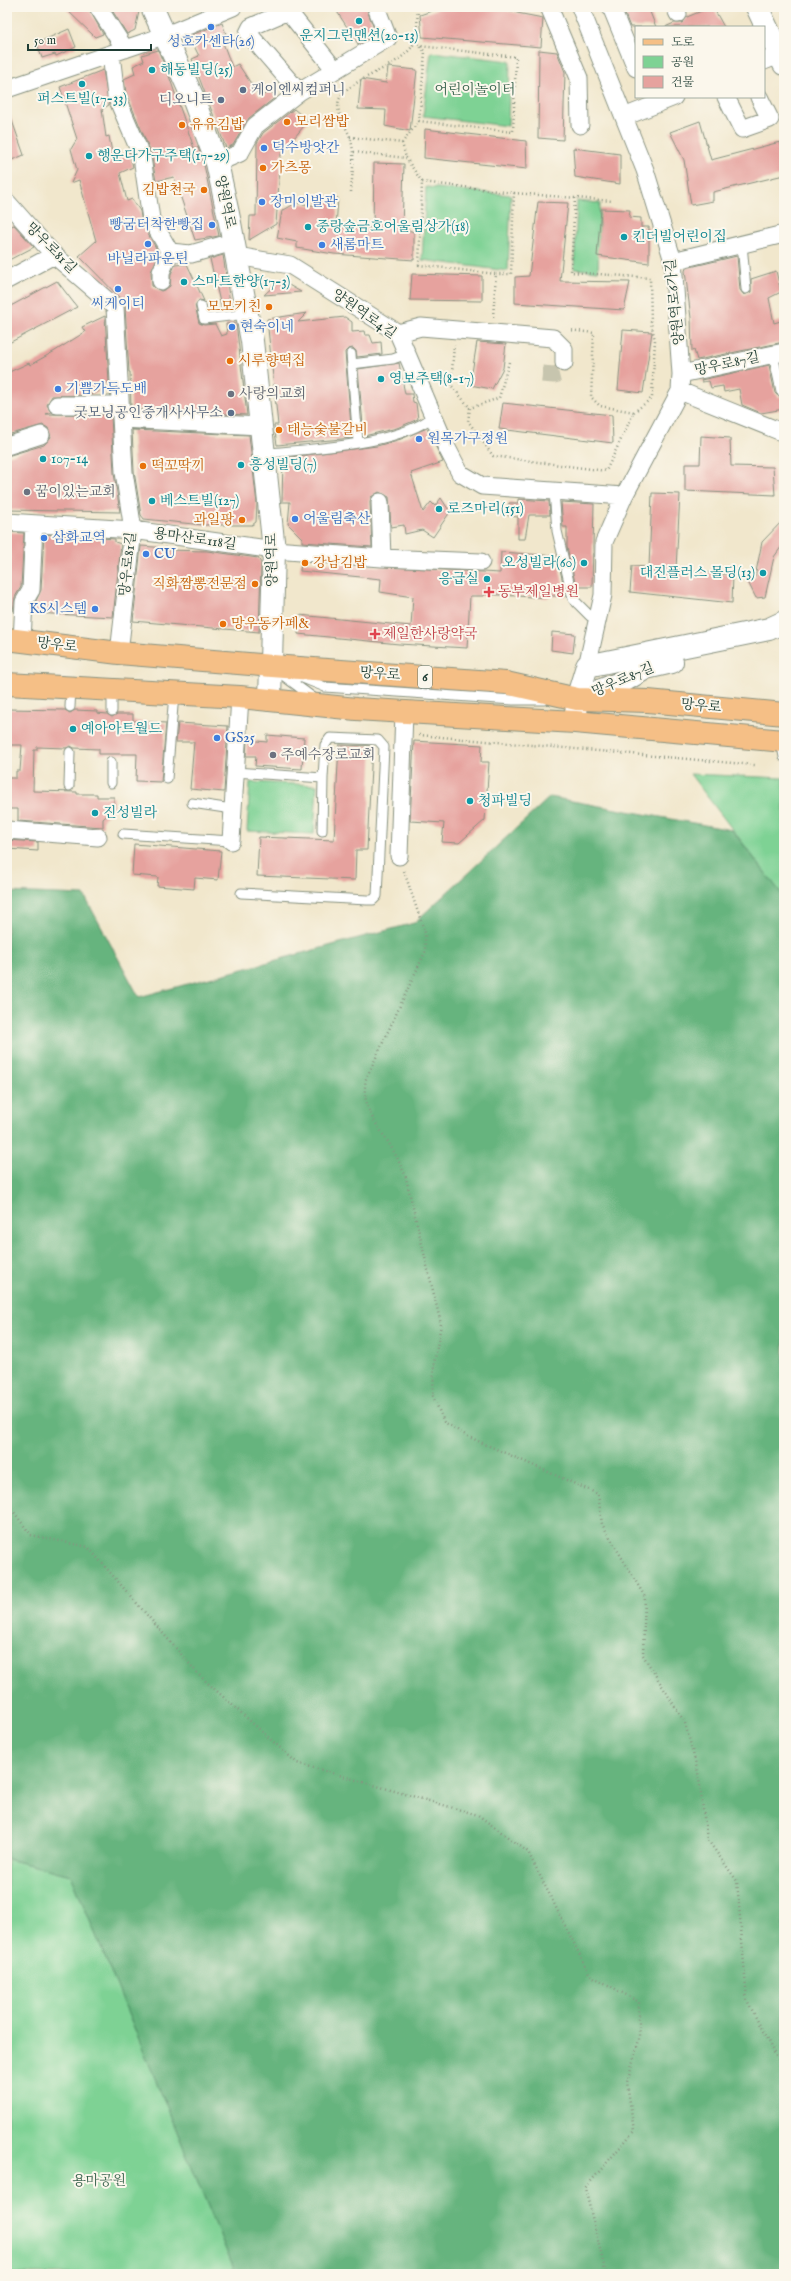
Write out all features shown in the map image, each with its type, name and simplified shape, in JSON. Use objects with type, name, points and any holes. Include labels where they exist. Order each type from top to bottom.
[{"type":"main road","name":"망우로","points":[[14,640],[119,652],[272,666],[506,683],[577,699],[648,701],[784,714]]},
{"type":"main road","name":"망우로","points":[[7,684],[71,698],[112,701],[174,694],[240,697],[323,706],[575,722],[783,746]]},
{"type":"street","points":[[98,7],[118,52],[116,96],[142,157],[151,219],[170,252],[161,272],[161,281]]},
{"type":"street","name":"양원역로","points":[[152,7],[166,35],[217,163],[252,340],[274,550],[270,700]]},
{"type":"street","points":[[7,89],[166,35],[233,7]]},
{"type":"street","points":[[217,163],[240,153],[254,126],[299,92],[388,38],[376,7]]},
{"type":"street","points":[[549,7],[579,78],[580,125]]},
{"type":"street","name":"양원역로6가길","points":[[580,7],[645,170],[673,261],[681,382]]},
{"type":"street","points":[[610,7],[635,66]]},
{"type":"street","points":[[757,7],[764,26]]},
{"type":"street","points":[[299,92],[248,33],[252,27],[288,11],[335,70]]},
{"type":"street","points":[[765,29],[776,60]]},
{"type":"street","points":[[624,117],[650,101],[668,98]]},
{"type":"street","points":[[726,98],[742,129],[770,119],[760,98]]},
{"type":"street","name":"망우로81길","points":[[7,202],[54,255],[115,307],[124,472],[133,530],[119,652]]},
{"type":"street","points":[[673,261],[784,234]]},
{"type":"street","name":"양원역로","points":[[170,252],[191,254],[235,249]]},
{"type":"street","name":"양원역로4길","points":[[235,249],[290,264],[398,333],[446,446],[460,473],[482,486],[624,496]]},
{"type":"street","points":[[7,280],[54,255]]},
{"type":"street","points":[[398,333],[421,327],[553,338],[564,349],[564,364]]},
{"type":"street","name":"망우로87길","points":[[681,382],[779,353]]},
{"type":"street","points":[[587,666],[603,595],[604,542],[624,496],[681,382]]},
{"type":"street","name":"망우로87길","points":[[681,382],[784,433]]},
{"type":"street","points":[[57,405],[260,426]]},
{"type":"street","points":[[7,446],[41,435]]},
{"type":"street","points":[[380,502],[382,558]]},
{"type":"street","name":"용마산로118길","points":[[7,522],[133,530],[274,550],[382,558],[481,562]]},
{"type":"street","name":"망우로","points":[[14,640],[24,602],[31,590],[34,524]]},
{"type":"street","name":"망우로87길","points":[[577,699],[587,666],[769,629],[784,622]]},
{"type":"street","name":"망우로87길","points":[[577,699],[620,683],[646,668],[784,637]]},
{"type":"street","points":[[231,841],[234,772],[240,697]]},
{"type":"street","points":[[575,722],[577,699]]},
{"type":"street","points":[[399,856],[404,712]]},
{"type":"street","points":[[7,830],[98,837]]},
{"type":"lane","points":[[742,244],[746,289]]},
{"type":"lane","points":[[201,306],[204,319],[247,314]]},
{"type":"lane","name":"망우로87길","points":[[779,353],[781,391]]},
{"type":"lane","points":[[351,354],[358,442]]},
{"type":"lane","points":[[352,364],[393,359],[407,354]]},
{"type":"lane","points":[[263,454],[358,442],[395,435],[426,422],[434,416]]},
{"type":"lane","points":[[554,491],[557,531],[574,599],[590,616],[598,620]]},
{"type":"lane","points":[[272,666],[323,706]]},
{"type":"lane","points":[[167,779],[174,694]]},
{"type":"lane","points":[[241,893],[367,900],[373,900],[377,896],[383,743],[378,740],[330,738],[325,745],[322,831]]},
{"type":"lane","points":[[69,786],[70,752]]},
{"type":"lane","points":[[111,762],[111,783]]},
{"type":"lane","points":[[234,772],[323,778]]},
{"type":"lane","points":[[192,803],[232,809]]},
{"type":"lane","points":[[123,834],[231,841]]},
{"type":"path","points":[[351,192],[354,152],[350,137],[338,110],[339,99],[349,88],[404,54],[415,42],[418,7]]},
{"type":"path","points":[[402,143],[419,121],[425,52],[415,42]]},
{"type":"path","points":[[419,121],[513,132],[516,57],[420,46]]},
{"type":"path","points":[[350,137],[402,143]]},
{"type":"path","points":[[402,143],[406,158],[422,182],[419,265],[496,274],[511,274],[514,193]]},
{"type":"path","points":[[354,152],[406,158]]},
{"type":"path","points":[[422,182],[514,193],[613,201]]},
{"type":"path","points":[[442,374],[470,408],[468,421],[492,456],[606,471],[634,412],[652,398],[655,340],[651,323],[650,278],[571,272],[575,198]]},
{"type":"path","points":[[492,323],[496,274]]},
{"type":"path","points":[[451,384],[456,330]]},
{"type":"path","points":[[563,330],[594,333],[591,397],[600,406],[634,412]]},
{"type":"path","points":[[470,408],[499,398],[509,362]]},
{"type":"path","points":[[417,735],[755,765]]},
{"type":"path","points":[[399,856],[425,933],[425,952],[366,1079],[364,1092],[368,1112],[394,1151],[405,1174],[441,1324],[434,1364],[433,1396],[444,1422],[469,1437],[598,1494],[602,1524],[645,1598],[643,1655],[685,1723],[698,1772],[707,1839],[738,1881],[747,2000],[774,2053],[784,2068]]},
{"type":"path","points":[[7,1503],[31,1535],[88,1547],[119,1585],[200,1676],[297,1763],[478,1815],[528,1852],[590,1975],[639,2002],[639,2040],[627,2082],[634,2131],[585,2188],[606,2274]]},
{"type":"green space","name":"어린이놀이터","points":[[431,52],[510,61],[508,126],[423,116]]},
{"type":"green space","points":[[426,187],[511,195],[508,271],[422,260]]},
{"type":"green space","points":[[577,201],[600,203],[598,271],[574,269]]},
{"type":"green space","points":[[690,774],[784,778],[784,897]]},
{"type":"green space","points":[[250,782],[317,785],[314,834],[247,831]]},
{"type":"green space","points":[[550,797],[732,830],[784,897],[784,2274],[236,2274],[71,1875],[7,1859],[7,892],[84,895],[139,997],[414,923]]},
{"type":"green space","name":"용마공원","points":[[7,1859],[71,1875],[236,2274],[7,2274]]},
{"type":"building","points":[[64,7],[88,7],[103,34],[95,37]]},
{"type":"building","points":[[110,7],[140,7],[135,30],[127,34]]},
{"type":"building","name":"운지그린맨션(20-13)","points":[[334,7],[366,7],[376,34],[358,44]]},
{"type":"building","points":[[443,7],[486,7],[543,18],[541,47],[422,37],[420,15]]},
{"type":"building","points":[[622,7],[648,7],[656,26],[630,27]]},
{"type":"building","points":[[713,7],[723,26],[667,26],[674,23],[682,23],[687,17]]},
{"type":"building","points":[[222,23],[226,34],[220,35],[232,67],[238,64],[260,97],[270,91],[276,97],[249,118],[233,145],[226,148],[192,59],[199,56],[189,36]]},
{"type":"building","points":[[69,29],[76,47],[56,56],[55,54],[42,58],[37,43]]},
{"type":"building","points":[[158,50],[169,76],[194,148],[198,147],[204,165],[219,236],[195,240],[174,177],[156,181],[151,153],[126,93],[124,79],[135,74],[133,66],[144,61],[142,55]]},
{"type":"building","points":[[539,50],[557,52],[565,72],[563,140],[538,138]]},
{"type":"building","points":[[388,67],[417,70],[410,131],[385,126],[386,110],[358,109],[361,79],[386,83]]},
{"type":"building","points":[[103,70],[109,105],[102,109],[106,137],[109,136],[113,158],[129,151],[133,167],[120,173],[127,201],[132,199],[140,211],[142,224],[159,253],[151,272],[152,286],[161,291],[166,289],[170,286],[171,274],[175,265],[187,264],[204,301],[199,300],[195,305],[199,323],[204,325],[215,324],[221,336],[227,334],[226,324],[236,323],[247,415],[131,409],[125,307],[128,306],[79,256],[96,241],[79,180],[71,183],[77,170],[71,149],[77,139],[60,87]]},
{"type":"building","points":[[294,109],[308,121],[281,154],[276,224],[249,240],[250,216],[256,216],[257,143],[263,133]]},
{"type":"building","points":[[7,112],[9,112],[24,155],[7,162]]},
{"type":"building","points":[[700,121],[711,160],[780,142],[784,153],[784,175],[713,192],[713,201],[691,205],[684,160],[670,132]]},
{"type":"building","points":[[425,129],[526,141],[527,169],[424,158]]},
{"type":"building","points":[[573,148],[620,154],[620,184],[575,177]]},
{"type":"building","points":[[374,163],[404,164],[402,228],[414,232],[414,260],[334,254],[297,248],[297,242],[277,238],[282,211],[296,203],[318,206],[318,197],[338,198],[336,227],[373,228]]},
{"type":"building","points":[[538,202],[568,203],[560,281],[630,282],[624,310],[515,303],[515,277],[529,276]]},
{"type":"building","name":"킨더빌어린이집","points":[[601,209],[630,210],[629,217],[641,218],[641,227],[649,227],[649,263],[597,256]]},
{"type":"building","points":[[14,225],[34,247],[7,261],[7,228]]},
{"type":"building","points":[[223,255],[231,310],[222,311],[210,259]]},
{"type":"building","points":[[737,256],[740,290],[744,295],[751,292],[751,279],[776,271],[781,292],[769,298],[774,323],[784,320],[784,342],[697,360],[694,350],[692,351],[691,318],[685,271],[686,268]]},
{"type":"building","points":[[412,274],[482,276],[482,301],[410,300]]},
{"type":"building","points":[[280,280],[301,292],[264,295]]},
{"type":"building","points":[[57,281],[77,307],[7,344],[7,308]]},
{"type":"building","points":[[307,313],[298,322],[345,317],[352,322],[352,332],[364,331],[365,335],[370,335],[373,343],[381,342],[382,354],[357,357],[356,351],[353,348],[348,349],[345,352],[352,438],[277,445],[274,425],[278,425],[267,319]]},
{"type":"building","points":[[105,316],[109,382],[97,388],[99,391],[89,395],[52,396],[47,405],[51,412],[46,414],[111,415],[114,473],[120,512],[7,510],[7,456],[44,445],[51,437],[48,428],[43,425],[7,435],[7,373],[29,363],[30,365],[55,351],[85,332],[82,327]]},
{"type":"building","points":[[623,330],[652,332],[643,393],[618,390]]},
{"type":"building","points":[[477,342],[506,344],[503,368],[492,389],[470,385]]},
{"type":"building","points":[[399,363],[405,394],[412,394],[413,402],[416,403],[418,419],[397,428],[364,436],[358,369]]},
{"type":"building","points":[[769,365],[775,393],[779,397],[784,396],[784,409],[761,413],[742,405],[739,389],[724,392],[723,386],[711,388],[709,381],[702,382],[701,380]]},
{"type":"building","points":[[503,403],[612,415],[613,443],[499,429]]},
{"type":"building","points":[[427,428],[443,462],[411,473],[423,512],[431,502],[435,506],[441,498],[450,512],[433,537],[422,530],[405,534],[404,525],[391,527],[389,497],[379,492],[371,497],[370,502],[372,547],[302,542],[302,538],[288,524],[290,502],[282,502],[283,458],[377,446],[401,439]]},
{"type":"building","points":[[132,430],[249,435],[257,504],[256,522],[252,525],[203,525],[144,519],[141,515],[134,471]]},
{"type":"building","points":[[701,436],[730,438],[731,466],[773,467],[775,495],[685,491],[685,464],[700,464]]},
{"type":"building","points":[[652,493],[680,494],[676,569],[733,575],[732,603],[630,592],[632,566],[649,567]]},
{"type":"building","points":[[518,499],[549,501],[550,515],[529,515],[525,539],[518,539],[518,517],[508,516],[509,503],[518,503]]},
{"type":"building","points":[[561,502],[594,504],[592,587],[576,587],[567,547],[567,527],[563,527]]},
{"type":"building","name":"대진플러스 몰딩(13)","points":[[784,519],[784,543],[774,557],[765,597],[756,598],[745,576],[755,577],[762,542]]},
{"type":"building","points":[[9,532],[24,533],[21,587],[15,597],[13,611],[7,611]]},
{"type":"building","points":[[44,534],[115,539],[115,542],[121,544],[113,617],[33,613],[34,605],[41,590]]},
{"type":"building","points":[[141,546],[167,548],[166,550],[207,551],[258,558],[261,563],[259,632],[133,621]]},
{"type":"building","points":[[501,552],[557,556],[566,596],[548,596],[548,598],[484,594],[484,596],[470,596],[467,648],[399,644],[298,634],[299,615],[411,626],[413,597],[380,592],[381,579],[300,571],[301,562],[500,573]]},
{"type":"building","points":[[552,632],[575,634],[573,653],[551,650]]},
{"type":"building","points":[[7,709],[65,710],[70,713],[75,710],[97,711],[97,713],[107,714],[112,717],[117,714],[133,714],[133,721],[166,723],[161,782],[136,781],[137,754],[99,754],[99,749],[74,748],[71,746],[66,748],[37,747],[37,750],[34,750],[33,791],[77,792],[77,794],[97,794],[97,797],[114,797],[114,809],[103,819],[103,827],[18,821],[18,809],[7,809],[7,778],[16,778],[16,771],[20,771],[22,745],[7,745]]},
{"type":"building","points":[[178,723],[228,726],[224,792],[190,789],[194,742],[176,742]]},
{"type":"building","points":[[267,735],[304,738],[302,769],[255,766],[256,756],[246,756],[247,740],[267,742]]},
{"type":"building","name":"청파빌딩","points":[[414,741],[482,745],[481,762],[489,762],[485,820],[459,843],[442,842],[444,823],[410,821]]},
{"type":"building","points":[[339,745],[372,746],[367,850],[356,850],[355,880],[257,876],[259,837],[334,840]]},
{"type":"building","points":[[7,840],[38,842],[38,851],[7,849]]},
{"type":"building","points":[[134,844],[221,851],[218,880],[195,878],[194,889],[157,886],[158,877],[132,875]]},
{"type":"tunnel","points":[[542,374],[554,375],[562,373],[564,363]]},
{"type":"place","name":"운지그린맨션(20-13)","points":[[359,21]]},
{"type":"place","name":"성호카센타(26)","points":[[211,27]]},
{"type":"place","name":"해동빌딩(25)","points":[[152,70]]},
{"type":"place","name":"퍼스트빌(17-33)","points":[[82,84]]},
{"type":"place","name":"케이엔씨컴퍼니","points":[[243,90]]},
{"type":"place","name":"디오니트","points":[[221,100]]},
{"type":"place","name":"모리쌈밥","points":[[287,122]]},
{"type":"place","name":"유유김밥","points":[[182,125]]},
{"type":"place","name":"덕수방앗간","points":[[264,148]]},
{"type":"place","name":"행운다가구주택(17-29)","points":[[89,156]]},
{"type":"place","name":"가츠몽","points":[[263,168]]},
{"type":"place","name":"김밥천국","points":[[204,190]]},
{"type":"place","name":"장미이발관","points":[[262,202]]},
{"type":"place","name":"빵굼터착한빵집","points":[[212,225]]},
{"type":"place","name":"중랑숲금호어울림상가(18)","points":[[308,227]]},
{"type":"place","name":"킨더빌어린이집","points":[[624,237]]},
{"type":"place","name":"바닐라파운틴","points":[[148,244]]},
{"type":"place","name":"새롬마트","points":[[322,245]]},
{"type":"place","name":"스마트한양(17-3)","points":[[184,282]]},
{"type":"place","name":"씨케이티","points":[[118,289]]},
{"type":"place","name":"모모키친","points":[[269,307]]},
{"type":"place","name":"현숙이네","points":[[232,327]]},
{"type":"place","name":"시루향떡집","points":[[230,361]]},
{"type":"place","name":"영보주택(8-17)","points":[[381,379]]},
{"type":"place","name":"기쁨가득도배","points":[[58,389]]},
{"type":"place","name":"사랑의교회","points":[[231,394]]},
{"type":"place","name":"굿모닝공인중개사사무소","points":[[231,413]]},
{"type":"place","name":"태능숯불갈비","points":[[279,430]]},
{"type":"place","name":"원목가구정원","points":[[419,439]]},
{"type":"place","name":"107-14","points":[[43,459]]},
{"type":"place","name":"흥성빌딩(7)","points":[[241,465]]},
{"type":"place","name":"떡꼬딱끼","points":[[143,466]]},
{"type":"place","name":"꿈이있는교회","points":[[27,492]]},
{"type":"place","name":"베스트빌(127)","points":[[152,501]]},
{"type":"place","name":"로즈마리(151)","points":[[439,509]]},
{"type":"place","name":"어울림축산","points":[[295,519]]},
{"type":"place","name":"과일팡","points":[[242,520]]},
{"type":"place","name":"삼화교역","points":[[44,538]]},
{"type":"place","name":"CU","points":[[146,554]]},
{"type":"place","name":"강남김밥","points":[[305,563]]},
{"type":"place","name":"오성빌라(60)","points":[[584,563]]},
{"type":"place","name":"대진플러스 몰딩(13)","points":[[763,573]]},
{"type":"place","name":"응급실","points":[[487,579]]},
{"type":"place","name":"직화짬뽕전문점","points":[[255,584]]},
{"type":"place","name":"동부제일병원","points":[[489,592]]},
{"type":"place","name":"KS시스템","points":[[95,609]]},
{"type":"place","name":"망우동카페&","points":[[223,624]]},
{"type":"place","name":"제일한사랑약국","points":[[375,634]]},
{"type":"place","name":"예아아트월드","points":[[73,729]]},
{"type":"place","name":"GS25","points":[[217,738]]},
{"type":"place","name":"주예수장로교회","points":[[273,755]]},
{"type":"place","name":"청파빌딩","points":[[470,801]]},
{"type":"place","name":"진성빌라","points":[[95,813]]}]
